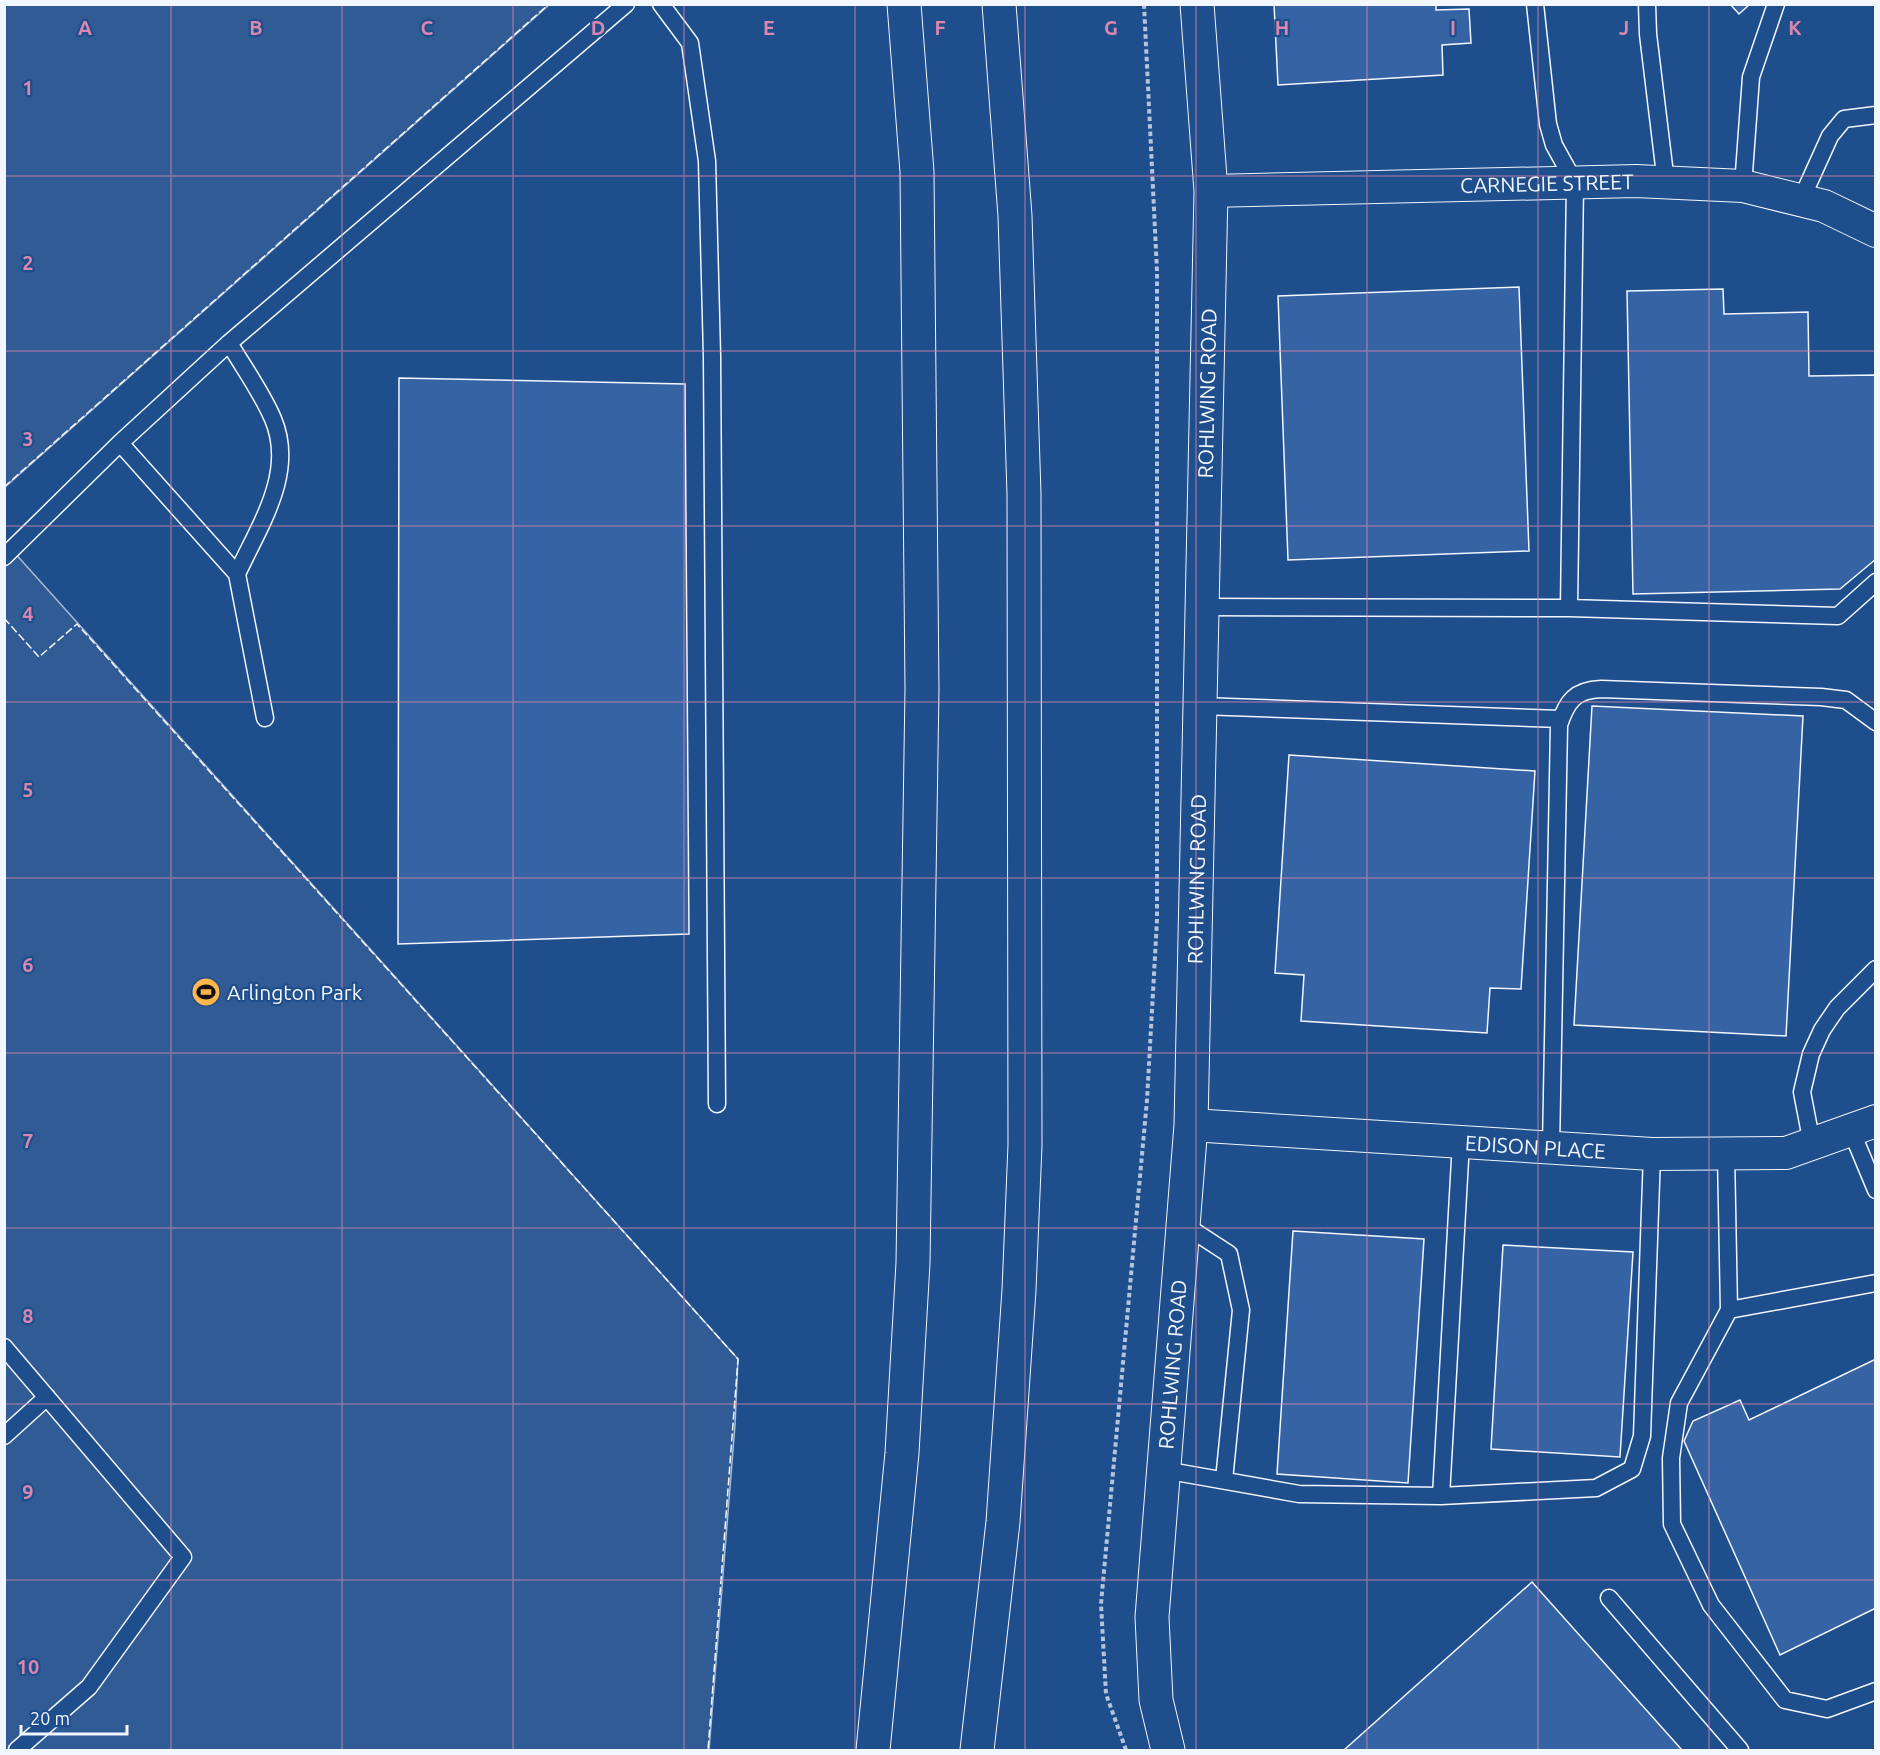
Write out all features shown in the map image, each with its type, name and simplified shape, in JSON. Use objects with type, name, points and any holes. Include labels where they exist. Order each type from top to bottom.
[{"type":"main road","points":[[873,1750],[902,1453],[913,1239],[922,689],[917,172],[904,4]]},
{"type":"main road","points":[[977,1750],[1003,1522],[1019,1290],[1024,1145],[1024,494],[1015,216],[999,4]]},
{"type":"main road","name":"ROHLWING ROAD","points":[[1168,1750],[1156,1700],[1152,1617],[1191,1125],[1210,191],[1197,4]]},
{"type":"street","name":"CARNEGIE STREET","points":[[1210,191],[1575,183],[1743,186],[1824,206],[1875,231]]},
{"type":"street","name":"EDISON PLACE","points":[[1191,1125],[1652,1154],[1786,1154],[1863,1126]]},
{"type":"lane","points":[[4,557],[120,443],[229,343],[626,4]]},
{"type":"lane","points":[[661,4],[690,43],[706,161],[712,368],[717,1104]]},
{"type":"lane","points":[[1535,4],[1548,124],[1554,145],[1575,183],[1569,608]]},
{"type":"lane","points":[[1647,4],[1648,34],[1666,183]]},
{"type":"lane","points":[[1743,186],[1751,77],[1776,4]]},
{"type":"lane","points":[[1801,200],[1830,136],[1844,119],[1875,115]]},
{"type":"lane","points":[[229,343],[273,420],[282,452],[279,484],[237,574]]},
{"type":"lane","points":[[120,443],[237,574],[265,718]]},
{"type":"lane","points":[[1202,607],[1569,608],[1838,616],[1875,582]]},
{"type":"lane","points":[[1551,1147],[1561,719],[1574,697],[1584,689],[1601,689],[1846,700],[1875,722]]},
{"type":"lane","points":[[1200,706],[1561,719]]},
{"type":"lane","points":[[1812,1144],[1802,1092],[1811,1054],[1822,1030],[1837,1008],[1875,969]]},
{"type":"lane","points":[[1863,1126],[1875,1190]]},
{"type":"lane","points":[[1441,1496],[1461,1142]]},
{"type":"lane","points":[[1164,1470],[1299,1494],[1441,1496],[1596,1488],[1632,1469],[1642,1436],[1652,1154]]},
{"type":"lane","points":[[1726,1154],[1729,1310],[1679,1403],[1671,1458],[1672,1524],[1711,1605],[1785,1700],[1827,1710],[1875,1691]]},
{"type":"lane","points":[[1183,1224],[1229,1254],[1241,1310],[1224,1480]]},
{"type":"lane","points":[[1729,1310],[1875,1283]]},
{"type":"lane","points":[[4,1347],[183,1557],[89,1687],[16,1750]]},
{"type":"lane","points":[[4,1436],[47,1397]]},
{"type":"lane","points":[[1609,1598],[1740,1750]]},
{"type":"path","points":[[1126,1750],[1106,1694],[1101,1604],[1147,1100],[1157,920],[1157,271],[1144,4]]},
{"type":"shaded area","points":[[5,4],[549,4],[549,5],[5,487]]},
{"type":"shaded area","name":"Arlington Park","points":[[4,541],[738,1359],[735,1425],[709,1750],[5,1750]]},
{"type":"building","points":[[1274,4],[1436,4],[1436,10],[1469,9],[1471,43],[1442,45],[1443,75],[1278,85]]},
{"type":"building","points":[[1730,4],[1750,4],[1739,14]]},
{"type":"building","points":[[1519,287],[1529,551],[1288,560],[1278,296]]},
{"type":"building","points":[[1723,289],[1724,314],[1808,312],[1809,376],[1876,375],[1876,559],[1840,589],[1633,594],[1627,291]]},
{"type":"building","points":[[399,378],[685,384],[689,934],[398,944]]},
{"type":"building","points":[[1592,706],[1803,716],[1786,1036],[1574,1025]]},
{"type":"building","points":[[1289,755],[1535,771],[1521,989],[1490,988],[1487,1033],[1301,1021],[1304,975],[1275,973]]},
{"type":"building","points":[[1293,1231],[1424,1239],[1408,1483],[1277,1474]]},
{"type":"building","points":[[1503,1245],[1633,1252],[1620,1457],[1491,1449]]},
{"type":"building","points":[[1876,1359],[1876,1608],[1780,1655],[1684,1441],[1693,1421],[1740,1400],[1749,1420]]},
{"type":"building","points":[[1532,1582],[1682,1750],[1344,1750]]},
{"type":"fence","points":[[4,487],[549,4]]},
{"type":"fence","points":[[4,618],[39,657],[77,624],[738,1359],[708,1750]]},
{"type":"place","name":"Arlington Park","points":[[206,992]]}]
